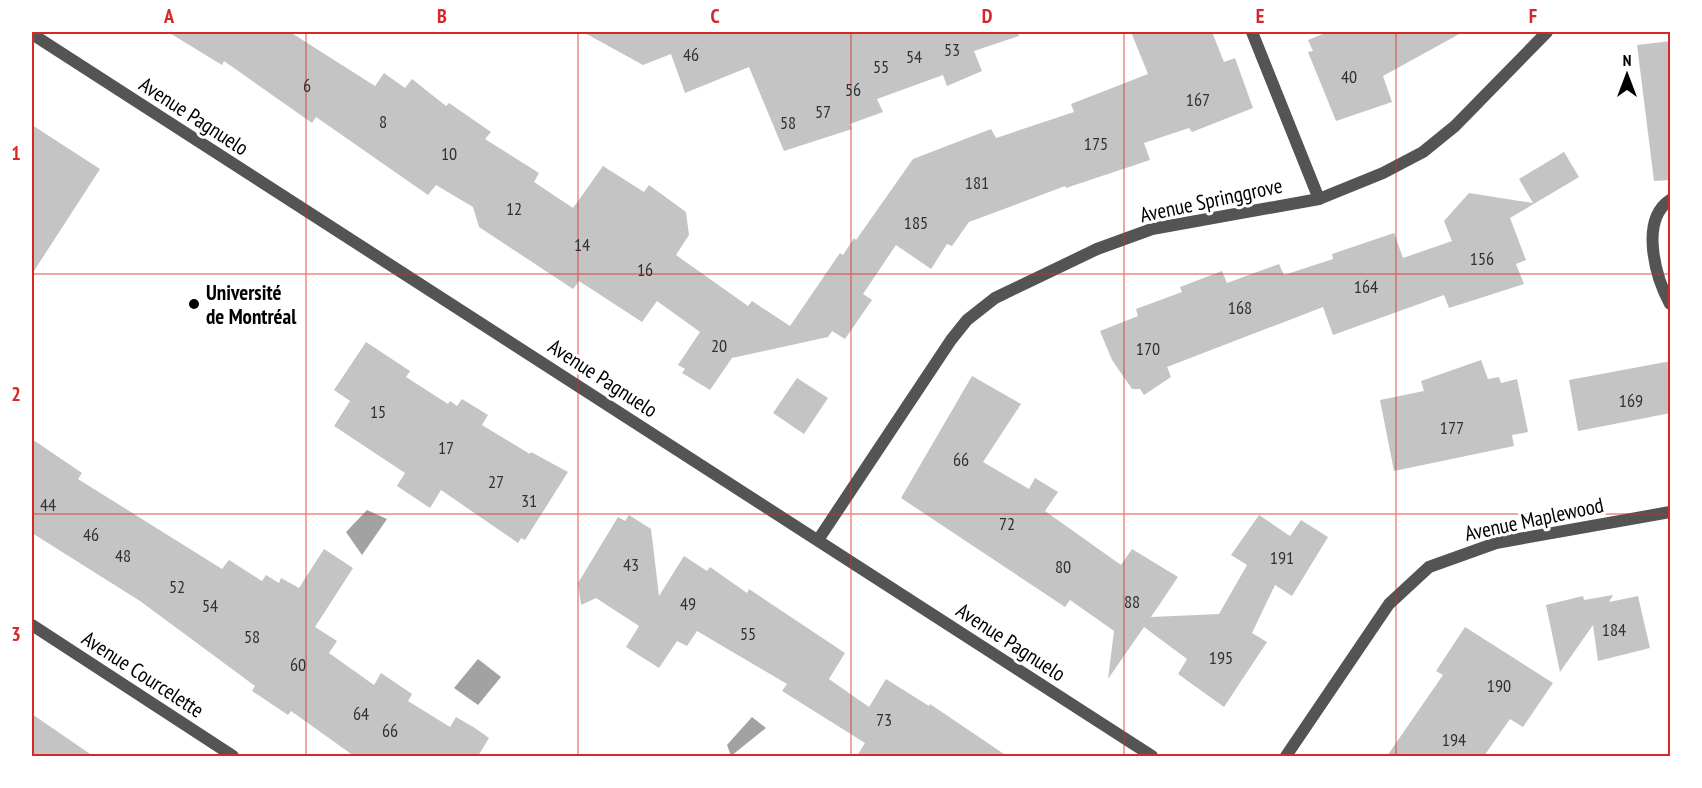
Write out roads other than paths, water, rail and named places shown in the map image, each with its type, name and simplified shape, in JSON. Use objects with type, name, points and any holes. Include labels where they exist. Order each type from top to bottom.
[{"type":"street","points":[[1252,32],[1319,199]]},
{"type":"street","name":"Avenue Springgrove","points":[[818,540],[951,340],[967,320],[995,298],[1097,249],[1152,229],[1319,199],[1383,173],[1423,152],[1455,126],[1547,32]]},
{"type":"street","name":"Avenue Pagnuelo","points":[[32,34],[1152,756]]},
{"type":"street","points":[[1671,200],[1665,204],[1656,221],[1654,239],[1655,264],[1671,304]]},
{"type":"street","name":"Avenue Maplewood","points":[[1286,756],[1389,604],[1429,567],[1496,543],[1671,512]]},
{"type":"street","name":"Avenue Courcelette","points":[[32,625],[233,756]]},
{"type":"place","name":"Université de Montréal","points":[[194,304]]}]
